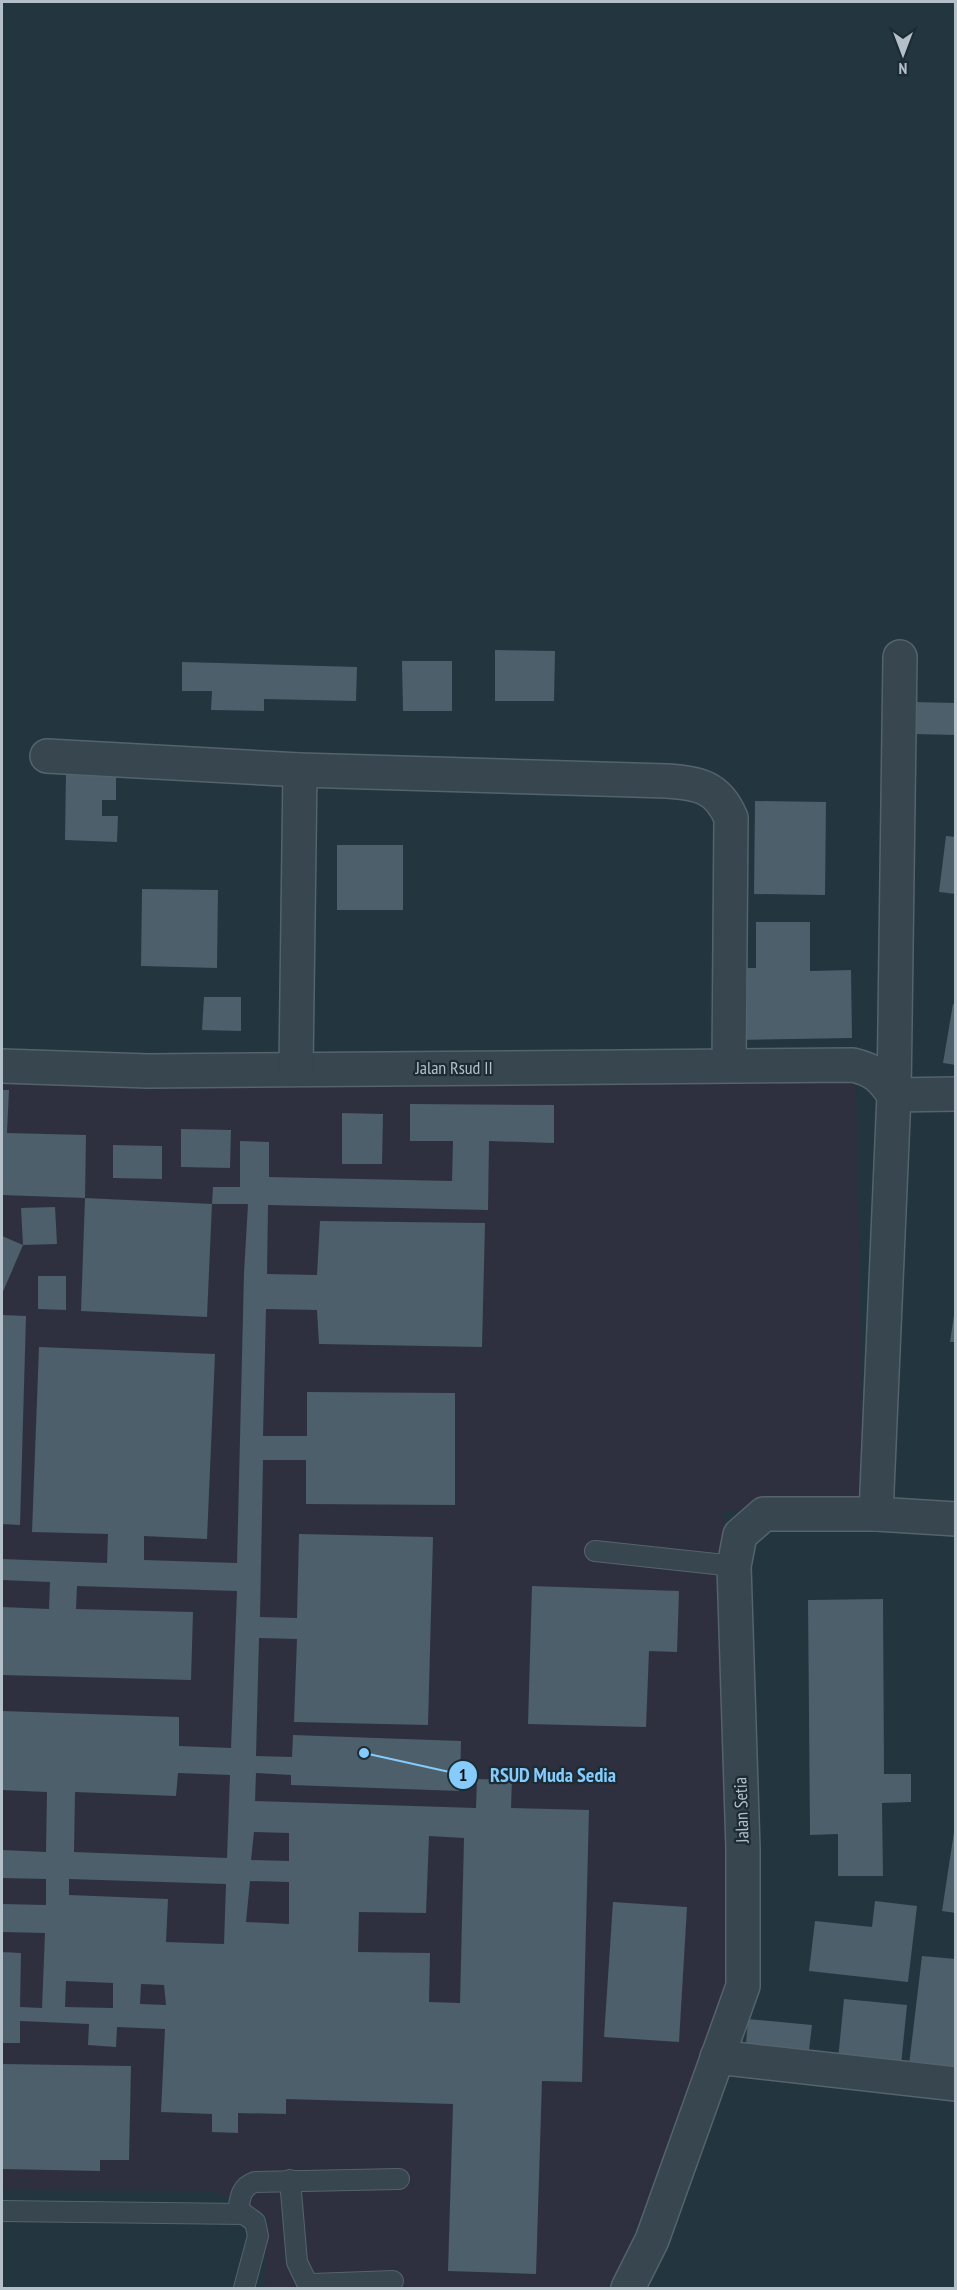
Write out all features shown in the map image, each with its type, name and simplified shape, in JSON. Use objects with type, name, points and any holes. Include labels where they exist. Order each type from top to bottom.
[{"type":"street","points":[[876,1514],[894,1095],[900,657]]},
{"type":"street","points":[[47,756],[300,770],[667,781],[683,782],[714,792],[723,801],[731,818],[729,1065]]},
{"type":"street","points":[[296,1069],[300,770]]},
{"type":"street","name":"Jalan Rsud II","points":[[2,1066],[148,1071],[853,1065],[870,1069],[880,1075],[894,1095]]},
{"type":"street","points":[[894,1095],[956,1094]]},
{"type":"street","name":"Jalan Setia","points":[[627,2289],[652,2240],[743,1986],[743,1849],[734,1566],[740,1535],[764,1514],[876,1514],[956,1519]]},
{"type":"street","points":[[717,2057],[956,2084]]},
{"type":"lane","points":[[595,1551],[734,1566]]},
{"type":"lane","points":[[238,2212],[241,2194],[249,2184],[263,2180],[399,2179]]},
{"type":"lane","points":[[290,2180],[297,2262],[306,2282],[312,2284],[393,2281]]},
{"type":"lane","points":[[2,2211],[238,2212],[250,2217],[258,2229],[244,2289]]},
{"type":"shaded area","points":[[856,1078],[864,1497],[724,1512],[728,1994],[612,2288],[264,2288],[268,2216],[212,2191],[2,2190],[2,1079]]},
{"type":"building","points":[[495,650],[555,651],[554,701],[495,701]]},
{"type":"building","points":[[402,661],[452,661],[452,711],[403,711]]},
{"type":"building","points":[[182,662],[357,667],[356,701],[264,699],[264,711],[211,710],[212,691],[182,691]]},
{"type":"building","points":[[914,702],[956,703],[956,735],[913,734]]},
{"type":"building","points":[[66,771],[116,773],[116,800],[102,800],[102,816],[118,816],[117,842],[65,840]]},
{"type":"building","points":[[755,801],[826,802],[825,895],[754,894]]},
{"type":"building","points":[[946,836],[956,837],[956,894],[939,892]]},
{"type":"building","points":[[337,845],[403,845],[403,910],[337,910]]},
{"type":"building","points":[[142,889],[218,890],[217,968],[141,966]]},
{"type":"building","points":[[756,922],[810,922],[810,971],[851,970],[852,1038],[740,1040],[740,968],[756,968]]},
{"type":"building","points":[[204,997],[241,997],[241,1031],[202,1030]]},
{"type":"building","points":[[953,1004],[956,1005],[956,1065],[943,1063]]},
{"type":"building","points":[[2,1090],[9,1090],[7,1133],[86,1135],[85,1198],[2,1195]]},
{"type":"building","points":[[410,1104],[554,1105],[554,1143],[489,1141],[488,1210],[268,1205],[267,1274],[317,1275],[320,1221],[485,1223],[482,1347],[319,1344],[317,1310],[266,1309],[263,1436],[307,1436],[307,1392],[455,1393],[455,1505],[306,1504],[306,1460],[263,1460],[260,1617],[297,1618],[299,1534],[433,1537],[428,1725],[294,1722],[297,1639],[259,1638],[256,1756],[292,1757],[293,1735],[461,1741],[460,1791],[291,1785],[291,1775],[256,1773],[255,1801],[476,1808],[477,1779],[512,1780],[511,1808],[589,1810],[582,2082],[542,2081],[536,2274],[448,2271],[453,2104],[286,2099],[286,2114],[238,2113],[238,2133],[212,2132],[212,2114],[161,2112],[165,2029],[117,2027],[116,2047],[88,2045],[89,2024],[20,2021],[20,2043],[2,2043],[2,1952],[21,1953],[20,2007],[42,2008],[45,1933],[2,1932],[2,1904],[46,1905],[46,1879],[2,1878],[2,1850],[46,1852],[47,1792],[2,1790],[2,1711],[179,1717],[179,1746],[231,1748],[237,1591],[77,1586],[76,1609],[193,1612],[191,1680],[2,1675],[2,1607],[49,1609],[50,1582],[2,1580],[2,1559],[107,1563],[108,1534],[32,1532],[39,1347],[215,1354],[207,1539],[144,1536],[144,1560],[237,1563],[244,1273],[248,1204],[212,1204],[213,1187],[240,1187],[240,1141],[269,1142],[269,1177],[452,1181],[453,1141],[410,1141]],"holes":[[[178,1773],[230,1775],[227,1858],[74,1852],[75,1792],[176,1796]],[[254,1832],[289,1833],[289,1861],[251,1860]],[[429,1836],[464,1838],[460,2003],[429,2002],[430,1953],[358,1952],[359,1912],[426,1913]],[[69,1879],[226,1884],[224,1944],[166,1942],[168,1899],[69,1895]],[[250,1881],[289,1882],[289,1924],[246,1922]],[[66,1981],[113,1983],[113,2008],[65,2007]],[[141,1984],[164,1985],[166,2005],[140,2004]]]},
{"type":"building","points":[[342,1113],[383,1114],[382,1164],[342,1164]]},
{"type":"building","points":[[181,1129],[231,1130],[230,1168],[181,1167]]},
{"type":"building","points":[[113,1145],[162,1146],[162,1179],[113,1178]]},
{"type":"building","points":[[85,1198],[212,1204],[207,1317],[81,1311]]},
{"type":"building","points":[[55,1207],[57,1244],[23,1245],[21,1208]]},
{"type":"building","points":[[2,1236],[23,1245],[2,1294]]},
{"type":"building","points":[[38,1276],[66,1276],[66,1310],[38,1309]]},
{"type":"building","points":[[2,1315],[26,1316],[20,1525],[2,1524]]},
{"type":"building","points":[[954,1315],[956,1315],[956,1342],[950,1342]]},
{"type":"building","points":[[532,1586],[679,1591],[677,1652],[649,1651],[646,1727],[528,1724]]},
{"type":"building","points":[[883,1599],[884,1774],[911,1774],[911,1802],[882,1803],[883,1876],[838,1876],[838,1834],[810,1835],[808,1600]]},
{"type":"building","points":[[954,1832],[956,1832],[956,1913],[942,1911]]},
{"type":"building","points":[[875,1901],[917,1906],[908,1982],[809,1971],[815,1921],[872,1927]]},
{"type":"building","points":[[613,1902],[687,1907],[679,2042],[604,2037]]},
{"type":"building","points":[[922,1956],[956,1959],[956,2070],[909,2065]]},
{"type":"building","points":[[844,1999],[907,2005],[901,2065],[838,2059]]},
{"type":"building","points":[[748,2019],[812,2025],[809,2050],[746,2044]]},
{"type":"building","points":[[2,2064],[131,2066],[129,2160],[100,2160],[100,2171],[2,2169]]},
{"type":"place","name":"RSUD Muda Sedia","points":[[364,1753]]}]
